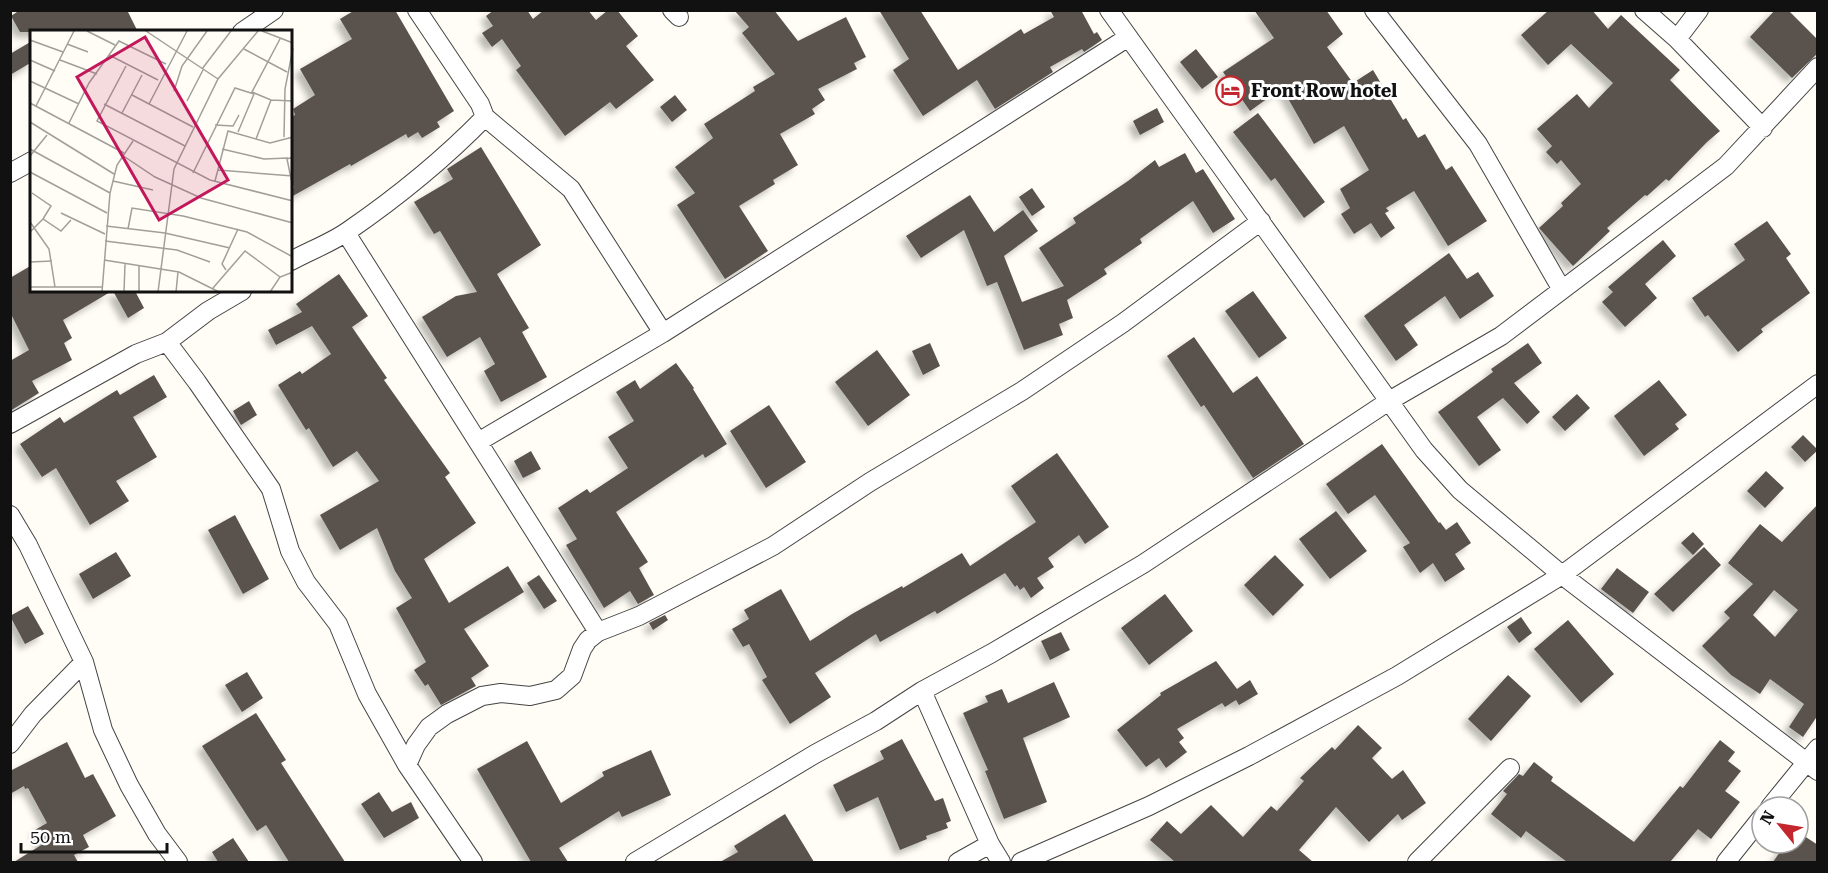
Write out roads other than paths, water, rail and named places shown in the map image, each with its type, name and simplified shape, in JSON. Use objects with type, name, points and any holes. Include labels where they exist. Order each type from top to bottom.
[{"type":"street","points":[[245,30],[274,10]]},
{"type":"street","points":[[417,10],[480,104],[485,117],[571,189],[663,333]]},
{"type":"street","points":[[1109,10],[1424,450],[1460,490],[1562,575],[1811,767]]},
{"type":"street","points":[[1374,10],[1478,144],[1562,290]]},
{"type":"street","points":[[1644,10],[1677,39],[1763,128]]},
{"type":"street","points":[[1677,39],[1699,10]]},
{"type":"street","points":[[478,442],[663,333],[1127,38]]},
{"type":"street","points":[[635,862],[796,765],[876,721],[922,691],[992,653],[1143,564],[1389,401],[1501,336],[1726,166],[1818,67]]},
{"type":"street","points":[[292,260],[346,233],[461,142],[485,117]]},
{"type":"street","points":[[10,173],[30,161]]},
{"type":"street","points":[[407,765],[416,745],[429,727],[447,714],[482,696],[501,693],[530,696],[556,690],[572,676],[582,649],[598,632],[639,616],[773,546],[870,482],[1031,385],[1123,323],[1260,221]]},
{"type":"street","points":[[346,233],[598,632]]},
{"type":"street","points":[[10,424],[136,354],[167,342],[208,311],[240,292]]},
{"type":"street","points":[[167,342],[270,489],[290,551],[306,582],[338,624],[367,694],[407,765],[473,862]]},
{"type":"street","points":[[1021,862],[1149,806],[1249,756],[1397,676],[1562,575],[1818,384]]},
{"type":"street","points":[[10,515],[28,545],[84,662],[103,730],[129,785],[157,834],[178,862]]},
{"type":"street","points":[[10,744],[33,714],[84,662]]},
{"type":"street","points":[[922,691],[990,844],[1001,862]]},
{"type":"street","points":[[1782,795],[1811,767],[1818,748]]},
{"type":"street","points":[[1417,862],[1510,768]]},
{"type":"street","points":[[1726,862],[1750,832]]},
{"type":"street","points":[[958,862],[990,844]]},
{"type":"place","name":"Front Row hotel","points":[[1230,91]]}]
